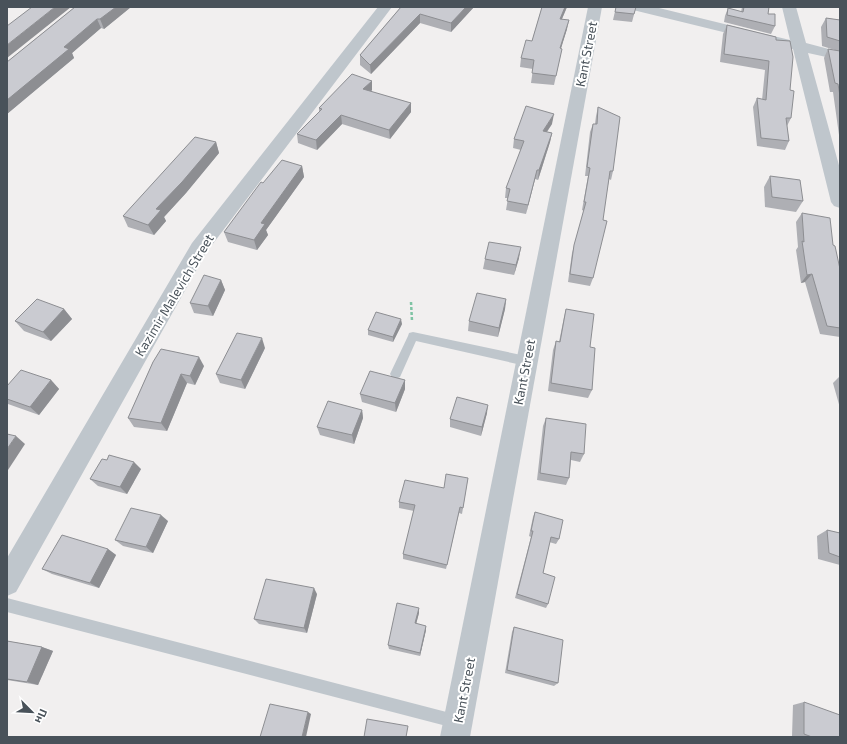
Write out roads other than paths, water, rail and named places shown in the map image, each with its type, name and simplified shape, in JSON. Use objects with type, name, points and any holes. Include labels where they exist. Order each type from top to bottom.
[{"type":"street","name":"Kazimir Malevich Street","points":[[7,584],[199,248],[385,7]]},
{"type":"street","name":"Kant Street","points":[[456,729],[595,7]]},
{"type":"street","points":[[638,7],[840,56]]},
{"type":"street","points":[[789,7],[840,202]]},
{"type":"lane","points":[[396,374],[413,336],[526,361]]},
{"type":"lane","points":[[7,605],[456,729]]}]
